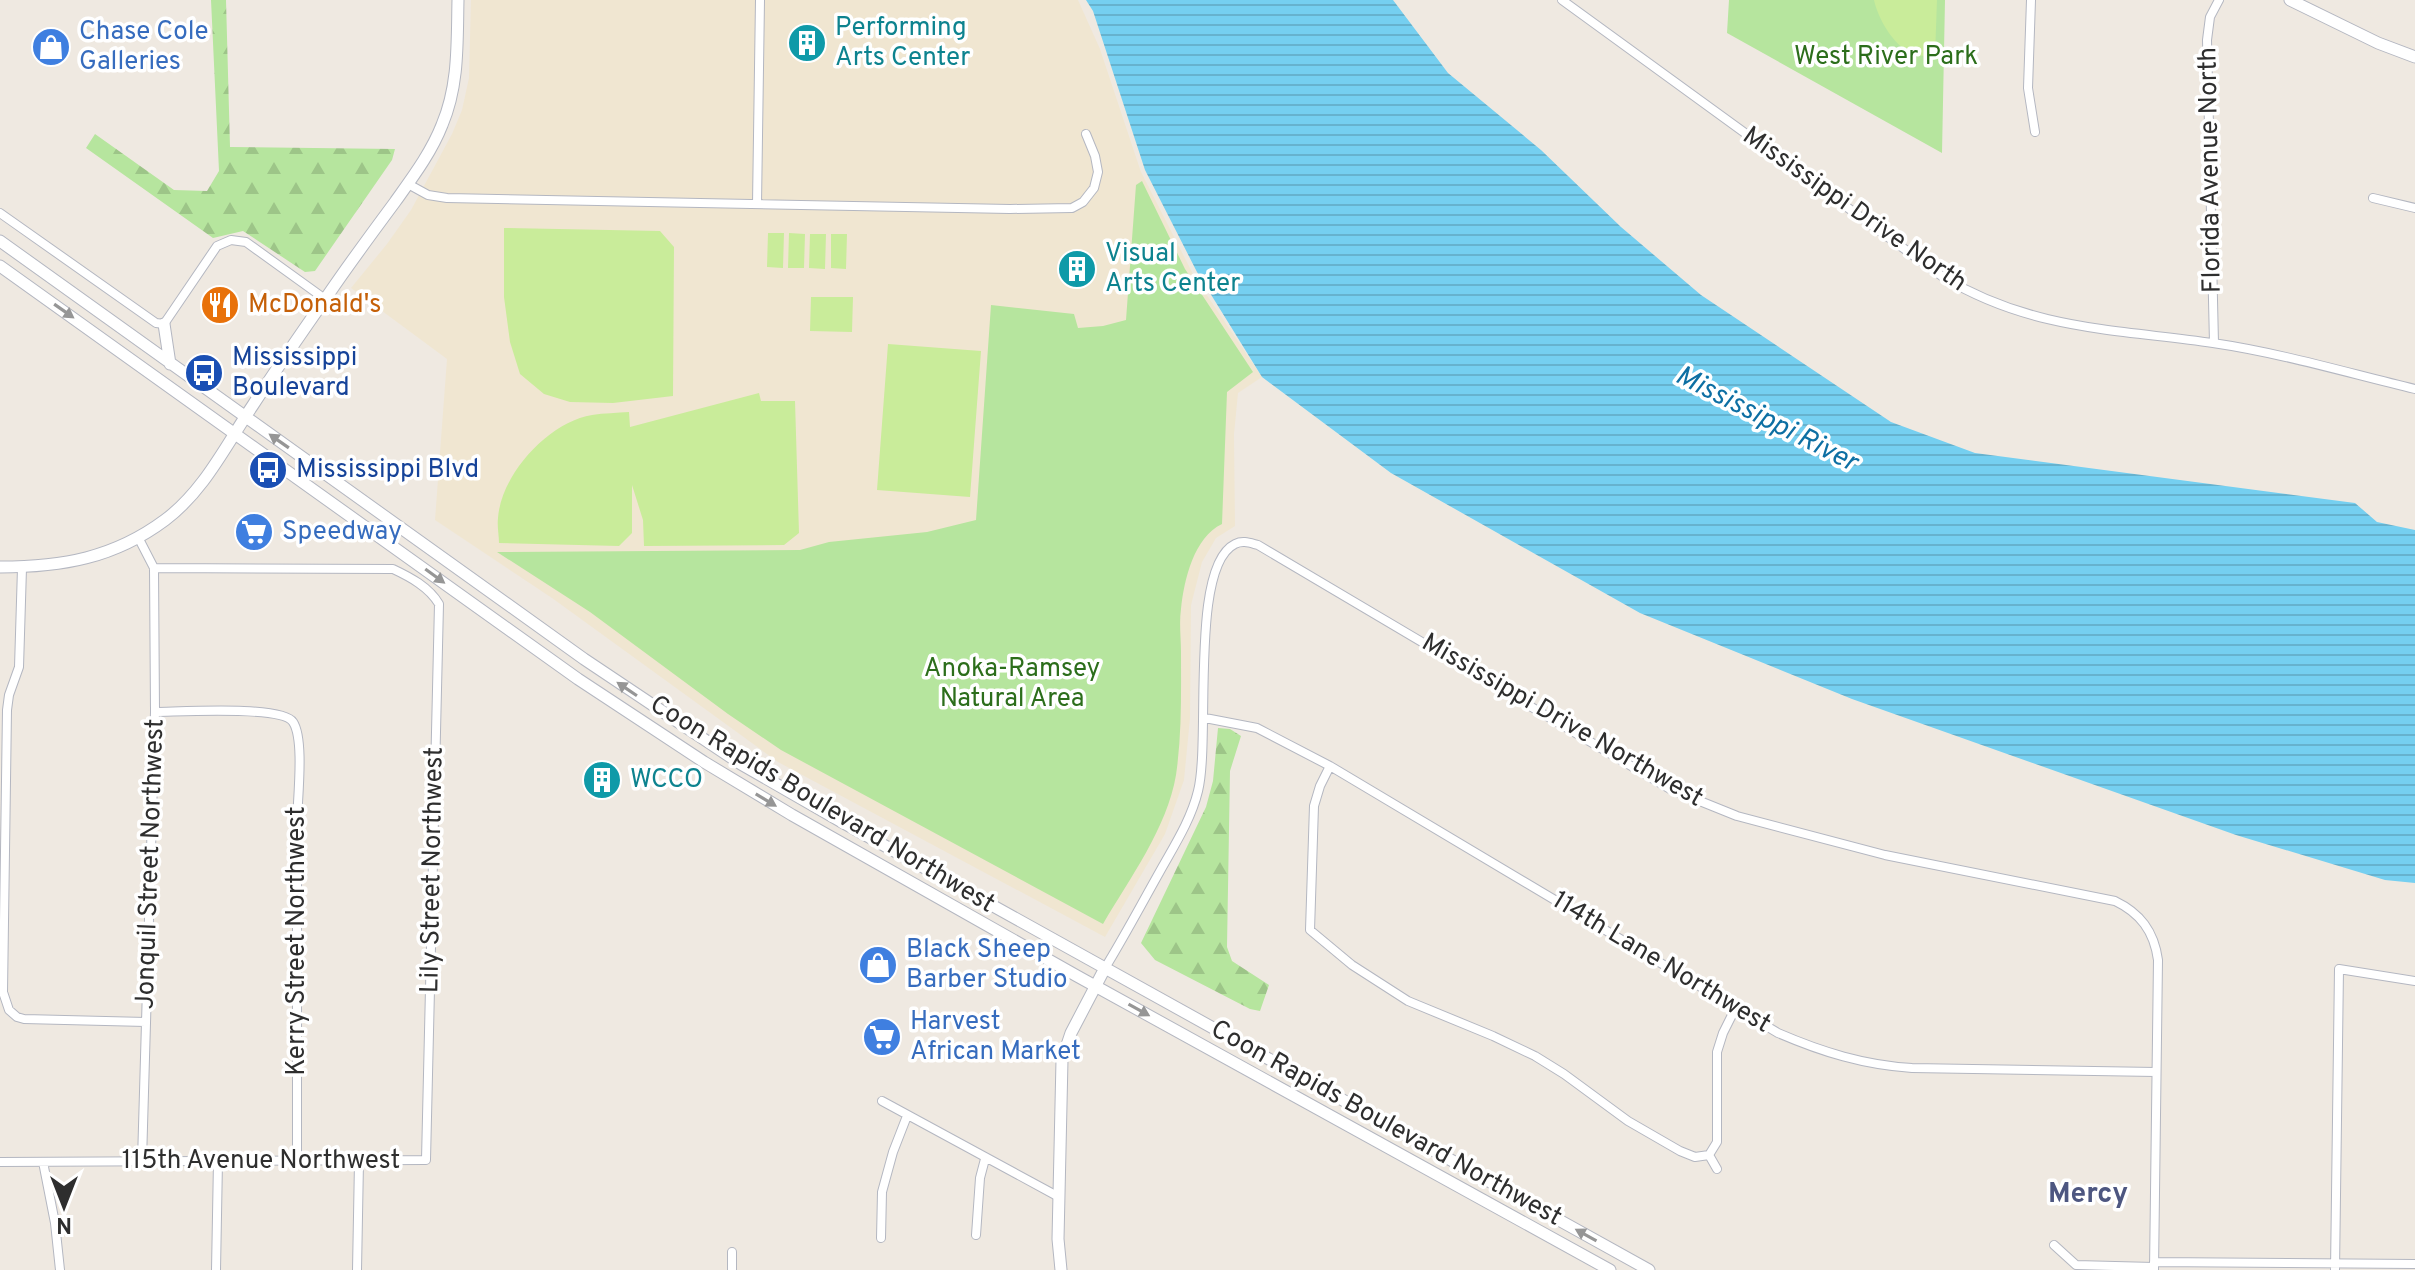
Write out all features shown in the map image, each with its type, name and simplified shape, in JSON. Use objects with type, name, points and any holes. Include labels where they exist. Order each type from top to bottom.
[{"type":"main road","points":[[0,567],[22,568],[78,562],[107,552],[168,518],[187,501],[408,184],[438,136],[451,101],[457,66],[458,0]]},
{"type":"main road","points":[[2290,0],[2356,33],[2415,57]]},
{"type":"main road","name":"Coon Rapids Boulevard Northwest","points":[[0,241],[672,719],[741,764],[1649,1270]]},
{"type":"main road","name":"Coon Rapids Boulevard Northwest","points":[[0,266],[578,679],[704,762],[1096,986],[1610,1270]]},
{"type":"main road","points":[[164,324],[170,364]]},
{"type":"main road","points":[[1061,1270],[1058,1239],[1064,1053],[1105,968]]},
{"type":"street","points":[[757,204],[760,0]]},
{"type":"street","name":"Mississippi Drive North","points":[[1562,0],[1948,280],[1986,299],[2065,324],[2214,343],[2415,389]]},
{"type":"street","points":[[2031,0],[2028,88],[2035,132]]},
{"type":"street","name":"Florida Avenue North","points":[[2214,343],[2207,40],[2210,17],[2219,0]]},
{"type":"street","points":[[408,184],[428,195],[447,198],[1072,208],[1083,202],[1094,188],[1097,178],[1096,160],[1086,134]]},
{"type":"street","points":[[2373,198],[2415,208]]},
{"type":"street","points":[[0,213],[152,321],[164,324],[212,252],[217,246],[231,240],[246,242],[325,299]]},
{"type":"street","points":[[138,537],[154,568]]},
{"type":"street","name":"Mississippi Drive Northwest","points":[[1205,718],[1206,622],[1211,582],[1218,562],[1229,548],[1243,541],[1258,545],[1670,789],[1694,800],[1737,816],[1885,855],[2115,901],[2137,915],[2152,936],[2158,960],[2156,1072]]},
{"type":"street","points":[[22,568],[19,667],[7,710],[4,999],[9,1010],[24,1019],[146,1022]]},
{"type":"street","name":"Lily Street Northwest","points":[[154,568],[393,569],[407,575],[435,597],[440,609],[426,1160]]},
{"type":"street","name":"Jonquil Street Northwest","points":[[142,1161],[155,712],[154,568]]},
{"type":"street","name":"Kerry Street Northwest","points":[[155,712],[239,710],[284,715],[293,722],[299,742],[297,1162]]},
{"type":"street","points":[[1105,968],[1193,809],[1204,763],[1205,718]]},
{"type":"street","name":"114th Lane Northwest","points":[[1205,718],[1257,728],[1330,766],[1778,1033],[1820,1051],[1872,1064],[1944,1069],[2156,1072]]},
{"type":"street","points":[[1330,766],[1314,806],[1310,930],[1352,965],[1408,1001],[1535,1056],[1628,1121],[1680,1151],[1695,1157],[1709,1155]]},
{"type":"street","points":[[2335,1267],[2339,969],[2415,981]]},
{"type":"street","points":[[1709,1155],[1717,1142],[1717,1052],[1736,1007]]},
{"type":"street","points":[[2154,1266],[2156,1072]]},
{"type":"street","points":[[882,1101],[1059,1197]]},
{"type":"street","points":[[881,1238],[882,1192],[907,1116]]},
{"type":"street","points":[[1709,1155],[1717,1169]]},
{"type":"street","points":[[976,1235],[980,1178],[985,1159]]},
{"type":"street","name":"115th Avenue Northwest","points":[[0,1162],[426,1160]]},
{"type":"street","points":[[216,1270],[218,1161]]},
{"type":"street","points":[[43,1162],[60,1270]]},
{"type":"street","points":[[357,1270],[359,1162]]},
{"type":"street","points":[[2054,1245],[2076,1265],[2335,1267],[2415,1264]]},
{"type":"street","points":[[732,1252],[732,1270]]},
{"type":"shaded area","points":[[471,0],[1078,0],[1100,49],[1141,172],[1194,276],[1262,377],[1238,393],[1234,434],[1235,526],[1216,538],[1202,562],[1191,605],[1190,718],[1184,780],[1165,834],[1105,937],[778,762],[552,598],[435,520],[447,359],[351,288],[411,210],[462,110],[469,78]]},
{"type":"green space","points":[[211,0],[226,0],[230,147],[395,149],[392,160],[315,271],[305,272],[243,231],[213,238],[86,148],[95,134],[174,190],[207,191],[219,171]]},
{"type":"green space","name":"West River Park","points":[[1729,0],[1945,0],[1942,153],[1727,33]]},
{"type":"green space","points":[[1874,0],[1937,0],[1935,56],[1916,55],[1901,47],[1879,16]]},
{"type":"green space","name":"Anoka-Ramsey Natural Area","points":[[1142,181],[1185,269],[1253,372],[1227,392],[1222,524],[1204,539],[1192,560],[1182,598],[1179,744],[1171,795],[1146,852],[1103,924],[781,750],[590,612],[497,552],[800,550],[829,542],[927,532],[976,520],[991,305],[1074,314],[1078,328],[1126,320],[1136,185]]},
{"type":"green space","points":[[504,228],[660,231],[674,247],[673,396],[613,403],[570,402],[544,394],[520,374],[510,342],[504,297]]},
{"type":"green space","points":[[768,233],[784,233],[783,268],[767,267]]},
{"type":"green space","points":[[789,233],[805,234],[804,268],[788,268]]},
{"type":"green space","points":[[810,234],[826,234],[825,269],[809,268]]},
{"type":"green space","points":[[831,234],[847,234],[846,269],[831,268]]},
{"type":"green space","points":[[811,297],[853,297],[852,332],[810,331]]},
{"type":"green space","points":[[888,344],[981,351],[970,497],[877,490]]},
{"type":"green space","points":[[759,393],[761,401],[795,401],[799,533],[784,545],[644,546],[643,520],[632,485],[632,533],[619,546],[499,543],[498,518],[508,484],[530,453],[560,428],[592,415],[629,412],[630,427]]},
{"type":"green space","points":[[1218,728],[1230,729],[1241,736],[1230,771],[1227,947],[1232,961],[1269,985],[1260,1011],[1250,1009],[1155,960],[1141,943],[1206,807],[1213,781]]},
{"type":"water","name":"Mississippi River","points":[[1086,0],[1393,0],[1448,73],[1541,150],[1621,227],[1701,295],[1891,422],[1975,453],[2355,503],[2377,522],[2415,530],[2415,883],[2385,880],[2236,835],[1852,699],[1640,613],[1391,473],[1262,377],[1197,272],[1145,170],[1093,11]]},
{"type":"place","name":"Performing Arts Center","points":[[807,43]]},
{"type":"place","name":"Chase Cole Galleries","points":[[51,47]]},
{"type":"place","name":"Visual Arts Center","points":[[1077,269]]},
{"type":"place","name":"McDonald's","points":[[220,305]]},
{"type":"place","name":"Mississippi Boulevard","points":[[204,373]]},
{"type":"place","name":"Mississippi Blvd","points":[[268,470]]},
{"type":"place","name":"Speedway","points":[[254,532]]},
{"type":"place","name":"WCCO","points":[[602,780]]},
{"type":"place","name":"Black Sheep Barber Studio","points":[[878,965]]},
{"type":"place","name":"Harvest African Market","points":[[882,1037]]},
{"type":"district","name":"Mercy","points":[[2088,1195]]}]
